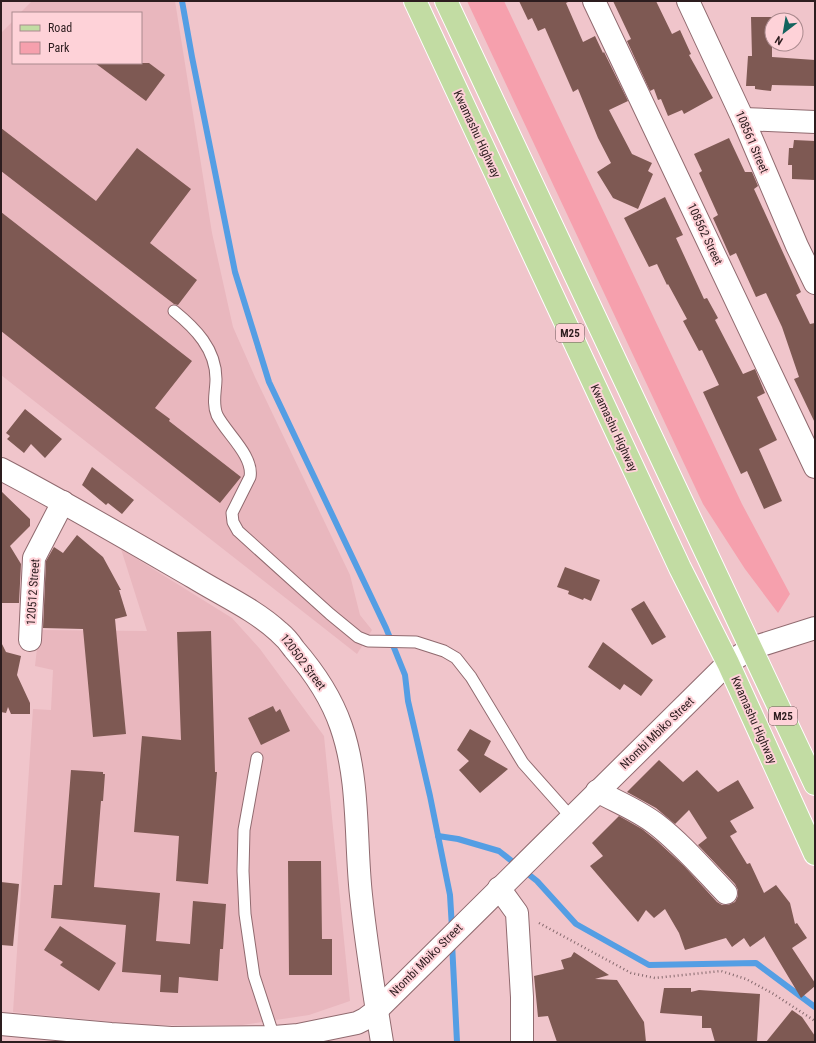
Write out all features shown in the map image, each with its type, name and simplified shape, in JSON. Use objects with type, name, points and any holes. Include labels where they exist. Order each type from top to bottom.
[{"type":"main road","name":"Kwamashu Highway","points":[[415,1],[677,562],[728,663],[815,854]]},
{"type":"main road","name":"M25","points":[[446,1],[815,784]]},
{"type":"street","name":"108562 Street","points":[[594,1],[815,467]]},
{"type":"street","name":"108561 Street","points":[[688,1],[743,119],[806,246],[815,283]]},
{"type":"street","points":[[743,119],[815,122]]},
{"type":"street","name":"120502 Street","points":[[1,469],[63,502],[199,581],[233,599],[264,620],[280,632],[305,661],[329,697],[342,727],[350,760],[361,895],[382,1042]]},
{"type":"street","name":"120512 Street","points":[[30,640],[34,558],[63,502]]},
{"type":"street","name":"Ntombi Mbiko Street","points":[[1,1024],[171,1038],[274,1037],[298,1035],[357,1023],[377,1010],[570,817],[728,663],[752,648],[815,628]]},
{"type":"street","points":[[597,791],[638,812],[656,824],[670,836],[726,893]]},
{"type":"street","points":[[504,883],[517,913],[522,997],[522,1042]]},
{"type":"lane","points":[[174,311],[190,324],[202,338],[211,354],[216,368],[215,406],[217,415],[247,458],[251,472],[250,477],[232,513],[233,522],[238,531],[354,634],[368,641],[416,642],[444,651],[456,658],[471,677],[523,763],[570,817]]},
{"type":"lane","points":[[257,758],[244,830],[243,871],[245,914],[254,976],[274,1037]]},
{"type":"path","points":[[517,913],[544,925],[583,948],[631,973],[655,978],[721,971],[746,979],[772,993],[815,1021]]},
{"type":"shaded area","points":[[32,1],[175,1],[212,233],[233,327],[255,377],[350,575],[360,615],[372,630],[357,654],[1,375],[1,33],[12,22],[12,64],[142,64],[142,12],[21,12]]},
{"type":"shaded area","points":[[121,549],[232,618],[260,649],[324,736],[350,1001],[309,1015],[242,1025],[141,1025],[13,1012],[33,709],[51,710],[53,670],[35,666],[39,630],[147,631]]},
{"type":"green space","points":[[467,1],[504,1],[742,504],[790,594],[778,613],[745,569],[703,504]]},
{"type":"building","points":[[519,1],[570,1],[566,3],[583,42],[595,36],[628,101],[609,110],[632,154],[652,163],[648,171],[653,174],[638,209],[613,198],[597,172],[611,163],[598,138],[578,89],[573,92],[545,28],[538,31],[532,18],[528,20]]},
{"type":"building","points":[[613,1],[656,1],[672,34],[680,30],[691,54],[689,55],[713,98],[684,114],[682,110],[668,116],[661,99],[658,100],[654,89],[650,91],[627,41],[631,39]]},
{"type":"building","points":[[751,17],[764,17],[764,52],[772,52],[772,57],[815,60],[815,86],[772,85],[771,91],[755,89],[755,86],[746,86],[748,56],[752,56]]},
{"type":"building","points":[[149,63],[165,75],[146,101],[96,64]]},
{"type":"building","points":[[1,128],[96,201],[137,148],[191,189],[150,243],[197,280],[178,305],[174,304],[1,171]]},
{"type":"building","points":[[729,138],[745,172],[752,172],[758,186],[754,189],[801,292],[796,295],[810,324],[815,323],[815,423],[794,379],[799,377],[782,327],[766,293],[756,297],[736,253],[730,256],[713,218],[718,215],[699,173],[702,171],[694,154]]},
{"type":"building","points":[[794,140],[815,141],[815,180],[792,179],[792,165],[788,165],[789,148],[793,148]]},
{"type":"building","points":[[665,197],[683,235],[676,238],[704,299],[707,298],[718,318],[715,320],[743,374],[755,369],[765,393],[757,397],[777,440],[759,449],[782,501],[764,509],[747,471],[741,474],[703,392],[719,385],[702,350],[699,351],[683,321],[687,319],[668,284],[667,285],[657,264],[649,267],[624,218]]},
{"type":"building","points":[[1,212],[192,361],[155,408],[170,419],[169,421],[241,477],[220,503],[1,331]]},
{"type":"building","points":[[25,409],[62,439],[45,458],[31,444],[24,453],[7,439],[10,436],[6,433]]},
{"type":"building","points":[[92,467],[134,500],[122,514],[108,503],[106,505],[82,485]]},
{"type":"building","points":[[1,491],[30,519],[30,526],[10,546],[21,564],[19,603],[1,603]]},
{"type":"building","points":[[77,535],[103,557],[121,590],[119,590],[127,616],[115,619],[126,734],[93,737],[83,629],[43,628],[46,561],[54,547],[63,553]]},
{"type":"building","points":[[565,567],[600,580],[591,601],[584,598],[583,600],[568,594],[569,591],[557,587]]},
{"type":"building","points":[[644,601],[666,637],[652,645],[631,609]]},
{"type":"building","points":[[211,631],[215,772],[217,772],[208,884],[176,881],[179,836],[134,832],[142,736],[181,740],[177,632]]},
{"type":"building","points":[[1,642],[6,652],[21,656],[17,675],[30,703],[30,714],[11,714],[8,707],[6,713],[1,712]]},
{"type":"building","points":[[603,642],[653,680],[641,696],[624,684],[620,690],[588,667]]},
{"type":"building","points":[[273,706],[276,712],[280,709],[290,731],[261,745],[248,718]]},
{"type":"building","points":[[470,729],[491,741],[484,755],[508,769],[480,793],[459,770],[469,761],[457,750]]},
{"type":"building","points":[[659,760],[683,782],[697,770],[718,792],[738,780],[754,808],[730,821],[737,832],[730,836],[747,864],[750,863],[764,893],[776,885],[790,903],[795,924],[797,923],[807,938],[792,948],[815,983],[815,986],[801,998],[764,936],[750,947],[744,938],[732,947],[726,938],[685,950],[679,933],[665,909],[654,918],[646,910],[638,922],[590,866],[603,856],[592,843],[619,816],[642,829],[657,841],[684,866],[717,902],[722,905],[728,905],[735,902],[738,896],[738,890],[735,884],[698,845],[707,838],[689,810],[675,824],[656,808],[627,792]]},
{"type":"building","points":[[71,770],[103,772],[103,774],[105,774],[103,801],[101,801],[94,887],[160,893],[156,941],[190,944],[193,901],[226,904],[223,949],[220,949],[218,981],[179,977],[178,993],[160,992],[161,975],[122,972],[126,925],[51,918],[54,885],[62,885]]},
{"type":"building","points":[[288,861],[321,861],[322,939],[332,939],[332,975],[289,975]]},
{"type":"building","points":[[1,882],[19,884],[13,946],[1,945]]},
{"type":"building","points":[[60,926],[116,963],[99,991],[60,965],[63,962],[44,950]]},
{"type":"building","points":[[574,952],[609,975],[595,979],[617,980],[644,1022],[646,1042],[557,1042],[548,1016],[538,1017],[534,976],[564,969],[561,960],[571,957]]},
{"type":"building","points":[[664,988],[691,988],[691,992],[699,990],[760,994],[757,1042],[715,1042],[711,1028],[702,1028],[702,1016],[660,1013]]},
{"type":"building","points":[[792,1010],[802,1017],[815,1036],[815,1042],[766,1042]]},
{"type":"waterway","points":[[182,1],[235,272],[269,382],[386,628],[405,675],[408,701],[430,796],[450,895],[452,928]]},
{"type":"waterway","points":[[438,836],[458,839],[499,851],[537,881],[576,924],[649,965],[756,963],[815,1007]]},
{"type":"waterway","points":[[452,943],[457,1042]]}]
